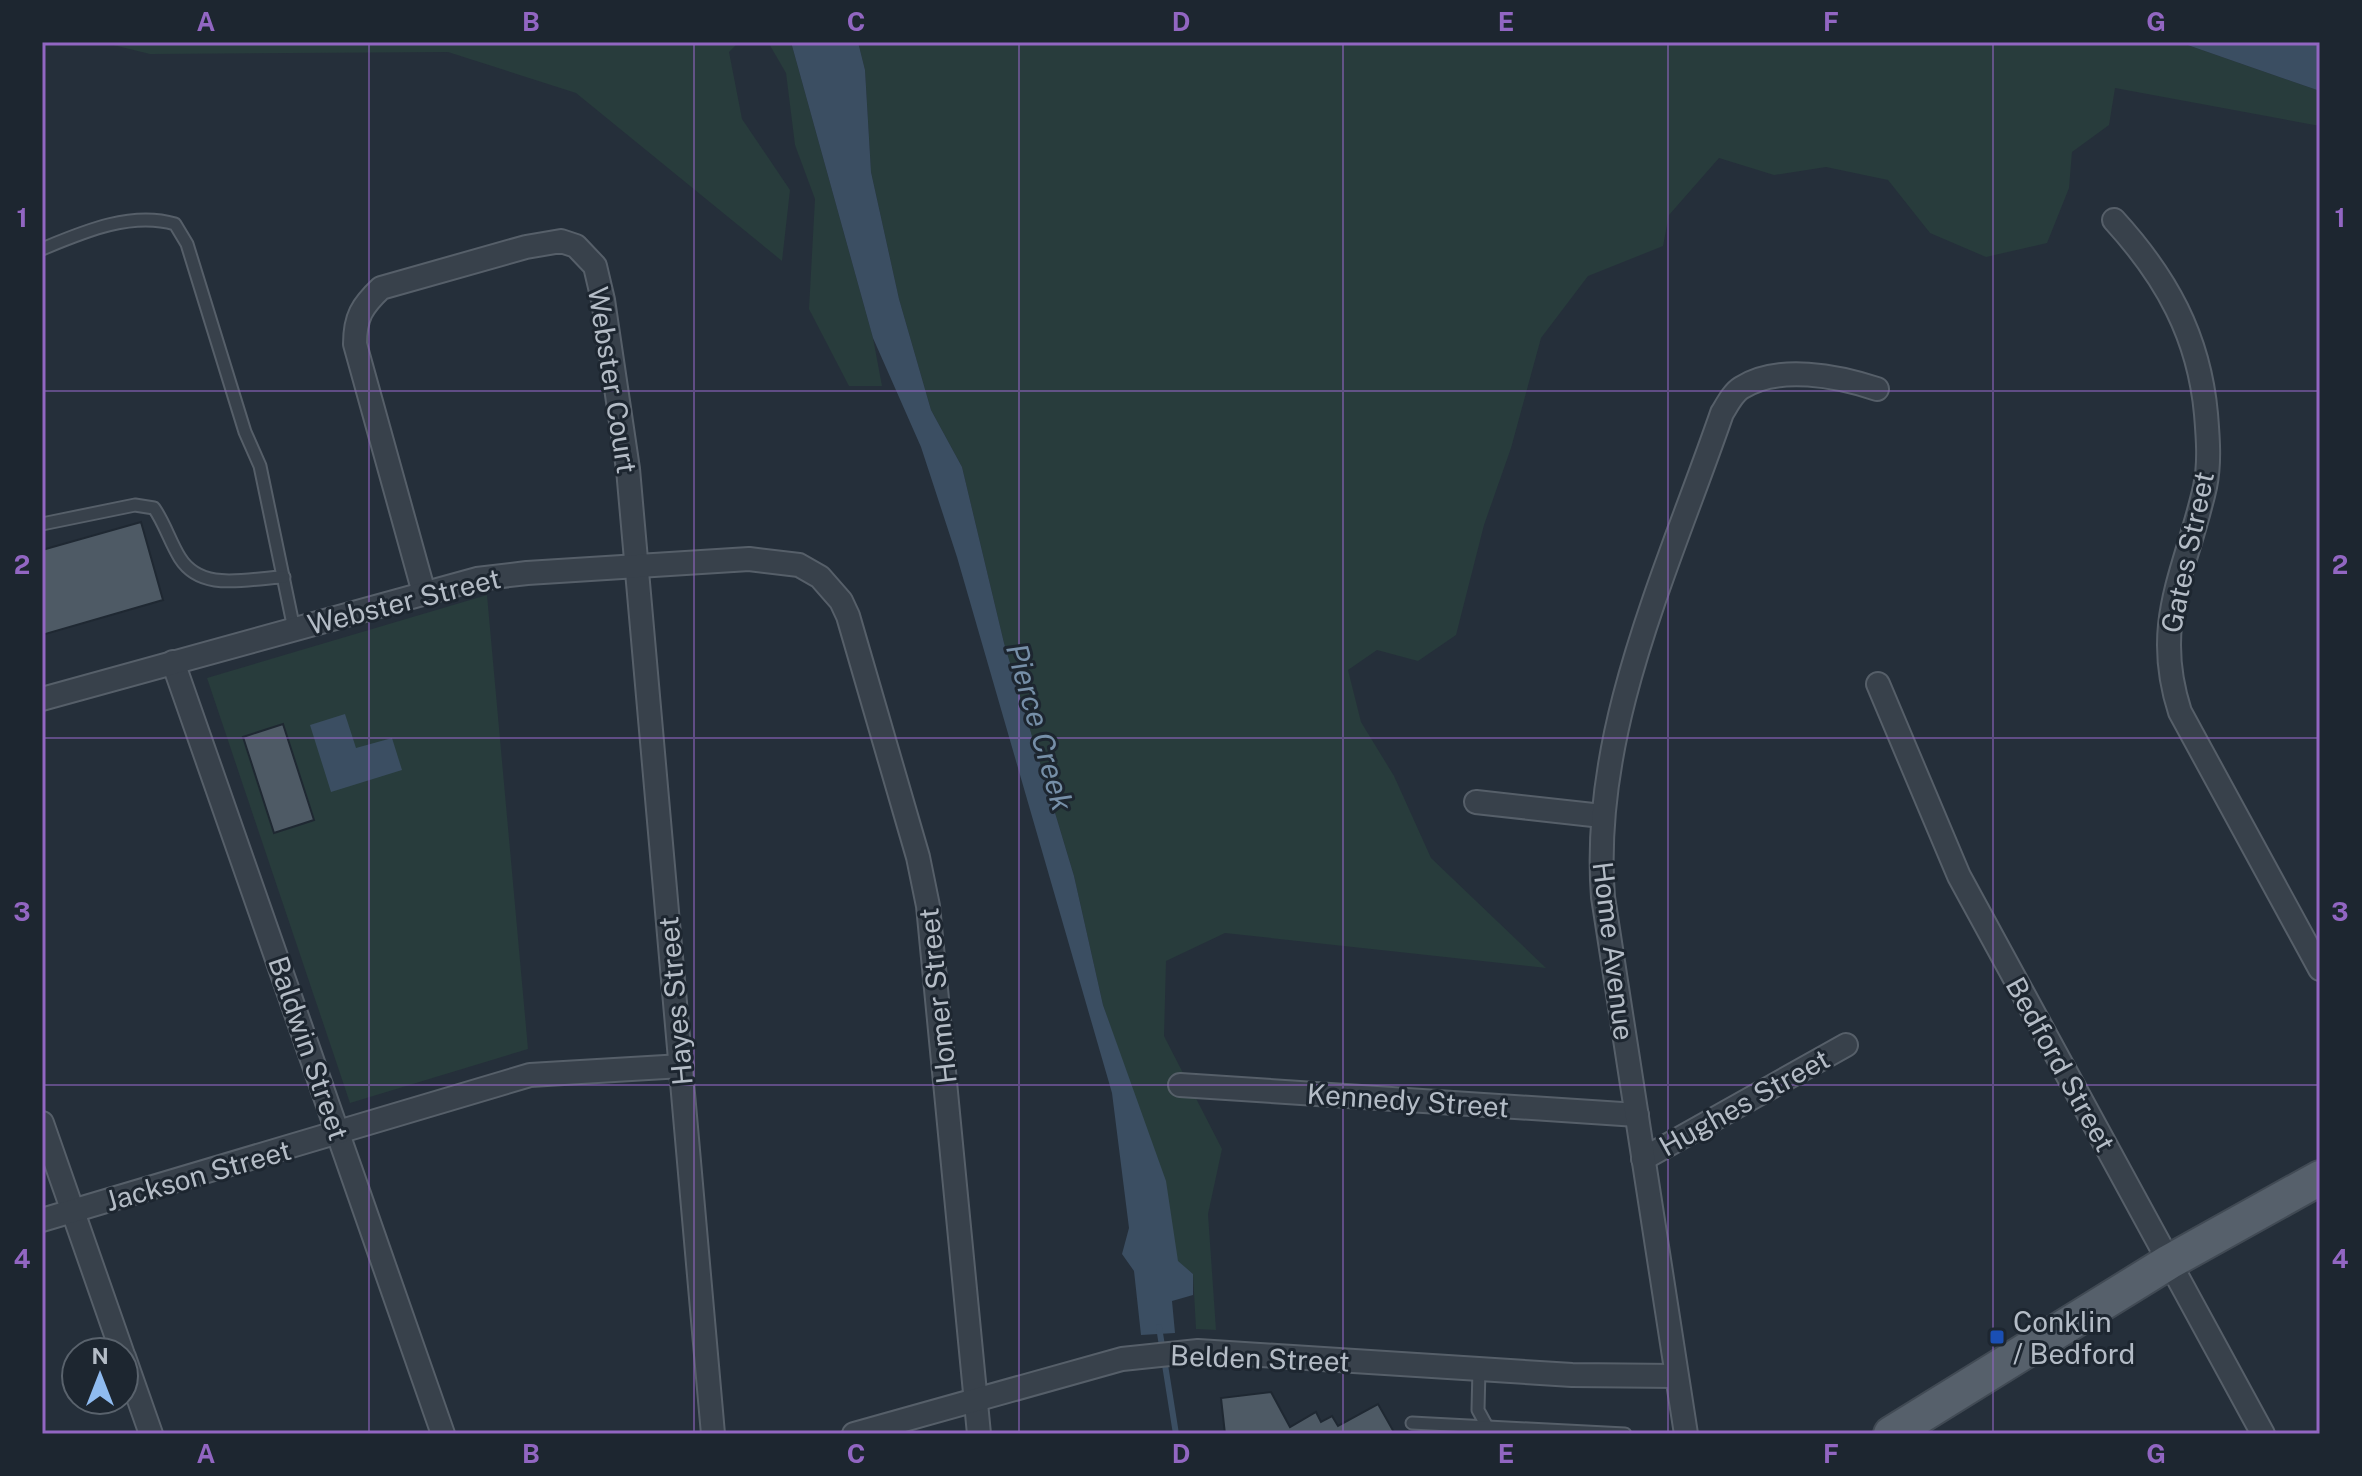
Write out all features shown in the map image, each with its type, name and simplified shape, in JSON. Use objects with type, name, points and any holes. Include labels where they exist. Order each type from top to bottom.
[{"type":"main road","points":[[1891,1434],[1924,1425],[2169,1262],[2320,1178]]},
{"type":"street","name":"Gates Street","points":[[2114,220],[2165,283],[2185,319],[2203,382],[2209,446],[2206,485],[2169,613],[2166,650],[2171,684],[2180,712],[2320,969]]},
{"type":"street","name":"Webster Court","points":[[424,593],[355,344],[355,320],[366,302],[381,288],[526,247],[561,241],[576,246],[595,266],[603,300],[628,469],[635,568]]},
{"type":"street","name":"Home Avenue","points":[[1686,1434],[1603,897],[1602,816],[1611,752],[1635,659],[1722,413],[1738,389],[1772,377],[1825,376],[1877,389]]},
{"type":"street","name":"Webster Street","points":[[42,699],[477,579],[749,559],[799,565],[820,577]]},
{"type":"street","name":"Hayes Street","points":[[635,568],[713,1434]]},
{"type":"street","name":"Homer Street","points":[[820,577],[841,601],[848,616],[918,857],[928,906],[979,1434]]},
{"type":"street","name":"Baldwin Street","points":[[173,662],[443,1434]]},
{"type":"street","name":"Bedford Street","points":[[1878,684],[1945,849],[2263,1434]]},
{"type":"street","points":[[1476,802],[1602,816]]},
{"type":"street","name":"Hughes Street","points":[[1643,1159],[1846,1045]]},
{"type":"street","name":"Jackson Street","points":[[42,1220],[545,1071],[682,1066]]},
{"type":"street","name":"Kennedy Street","points":[[1180,1085],[1637,1115]]},
{"type":"street","points":[[42,1123],[116,1336]]},
{"type":"street","name":"Belden Street","points":[[854,1434],[1146,1355],[1198,1351],[1479,1369],[1676,1376]]},
{"type":"street","points":[[140,1403],[151,1434]]},
{"type":"lane","points":[[42,249],[88,230],[153,217],[175,224],[187,244],[245,432],[260,466],[294,629]]},
{"type":"lane","points":[[42,524],[135,505],[154,508],[167,527],[180,558],[194,574],[211,582],[284,577]]},
{"type":"lane","points":[[1479,1369],[1478,1410],[1488,1430]]},
{"type":"lane","points":[[1418,1434],[1412,1423],[1488,1430],[1625,1434]]},
{"type":"green space","points":[[101,42],[739,42],[729,52],[742,119],[790,190],[782,261],[576,93],[448,52],[150,54]]},
{"type":"green space","points":[[768,42],[791,42],[873,338],[882,386],[849,386],[809,309],[815,199],[795,145],[786,73]]},
{"type":"green space","points":[[858,42],[2179,42],[2320,91],[2320,126],[2115,88],[2109,125],[2072,152],[2069,188],[2047,243],[1986,257],[1930,233],[1888,180],[1826,167],[1774,175],[1719,158],[1669,215],[1663,246],[1588,276],[1541,338],[1511,448],[1484,525],[1456,635],[1418,661],[1377,650],[1348,670],[1361,722],[1394,776],[1431,858],[1546,968],[1225,933],[1166,961],[1164,1036],[1222,1149],[1208,1214],[1216,1330],[1196,1329],[1193,1274],[1178,1262],[1128,1079],[1103,1005],[1074,876],[1004,643],[962,467],[931,410],[899,299],[871,172],[865,70]]},
{"type":"green space","points":[[487,595],[528,1049],[350,1103],[207,678]]},
{"type":"water","points":[[791,42],[858,42],[865,70],[871,172],[899,299],[931,410],[962,467],[1004,643],[1074,876],[1103,1005],[1166,1181],[1178,1261],[1193,1274],[1193,1295],[1172,1301],[1175,1333],[1141,1335],[1134,1271],[1122,1254],[1129,1228],[1112,1093],[957,557],[921,447],[873,338]]},
{"type":"water","points":[[2179,42],[2320,42],[2320,91]]},
{"type":"water","points":[[345,714],[356,748],[392,738],[402,770],[331,792],[310,725]]},
{"type":"building","points":[[141,522],[163,600],[42,635],[42,550]]},
{"type":"building","points":[[283,724],[314,820],[274,833],[243,737]]},
{"type":"building","points":[[1271,1392],[1290,1427],[1316,1412],[1321,1422],[1332,1416],[1338,1426],[1378,1404],[1395,1434],[1225,1434],[1221,1398]]},
{"type":"waterway","name":"Pierce Creek","points":[[1159,1327],[1176,1434]]},
{"type":"place","name":"Conklin / Bedford","points":[[1997,1337]]}]
